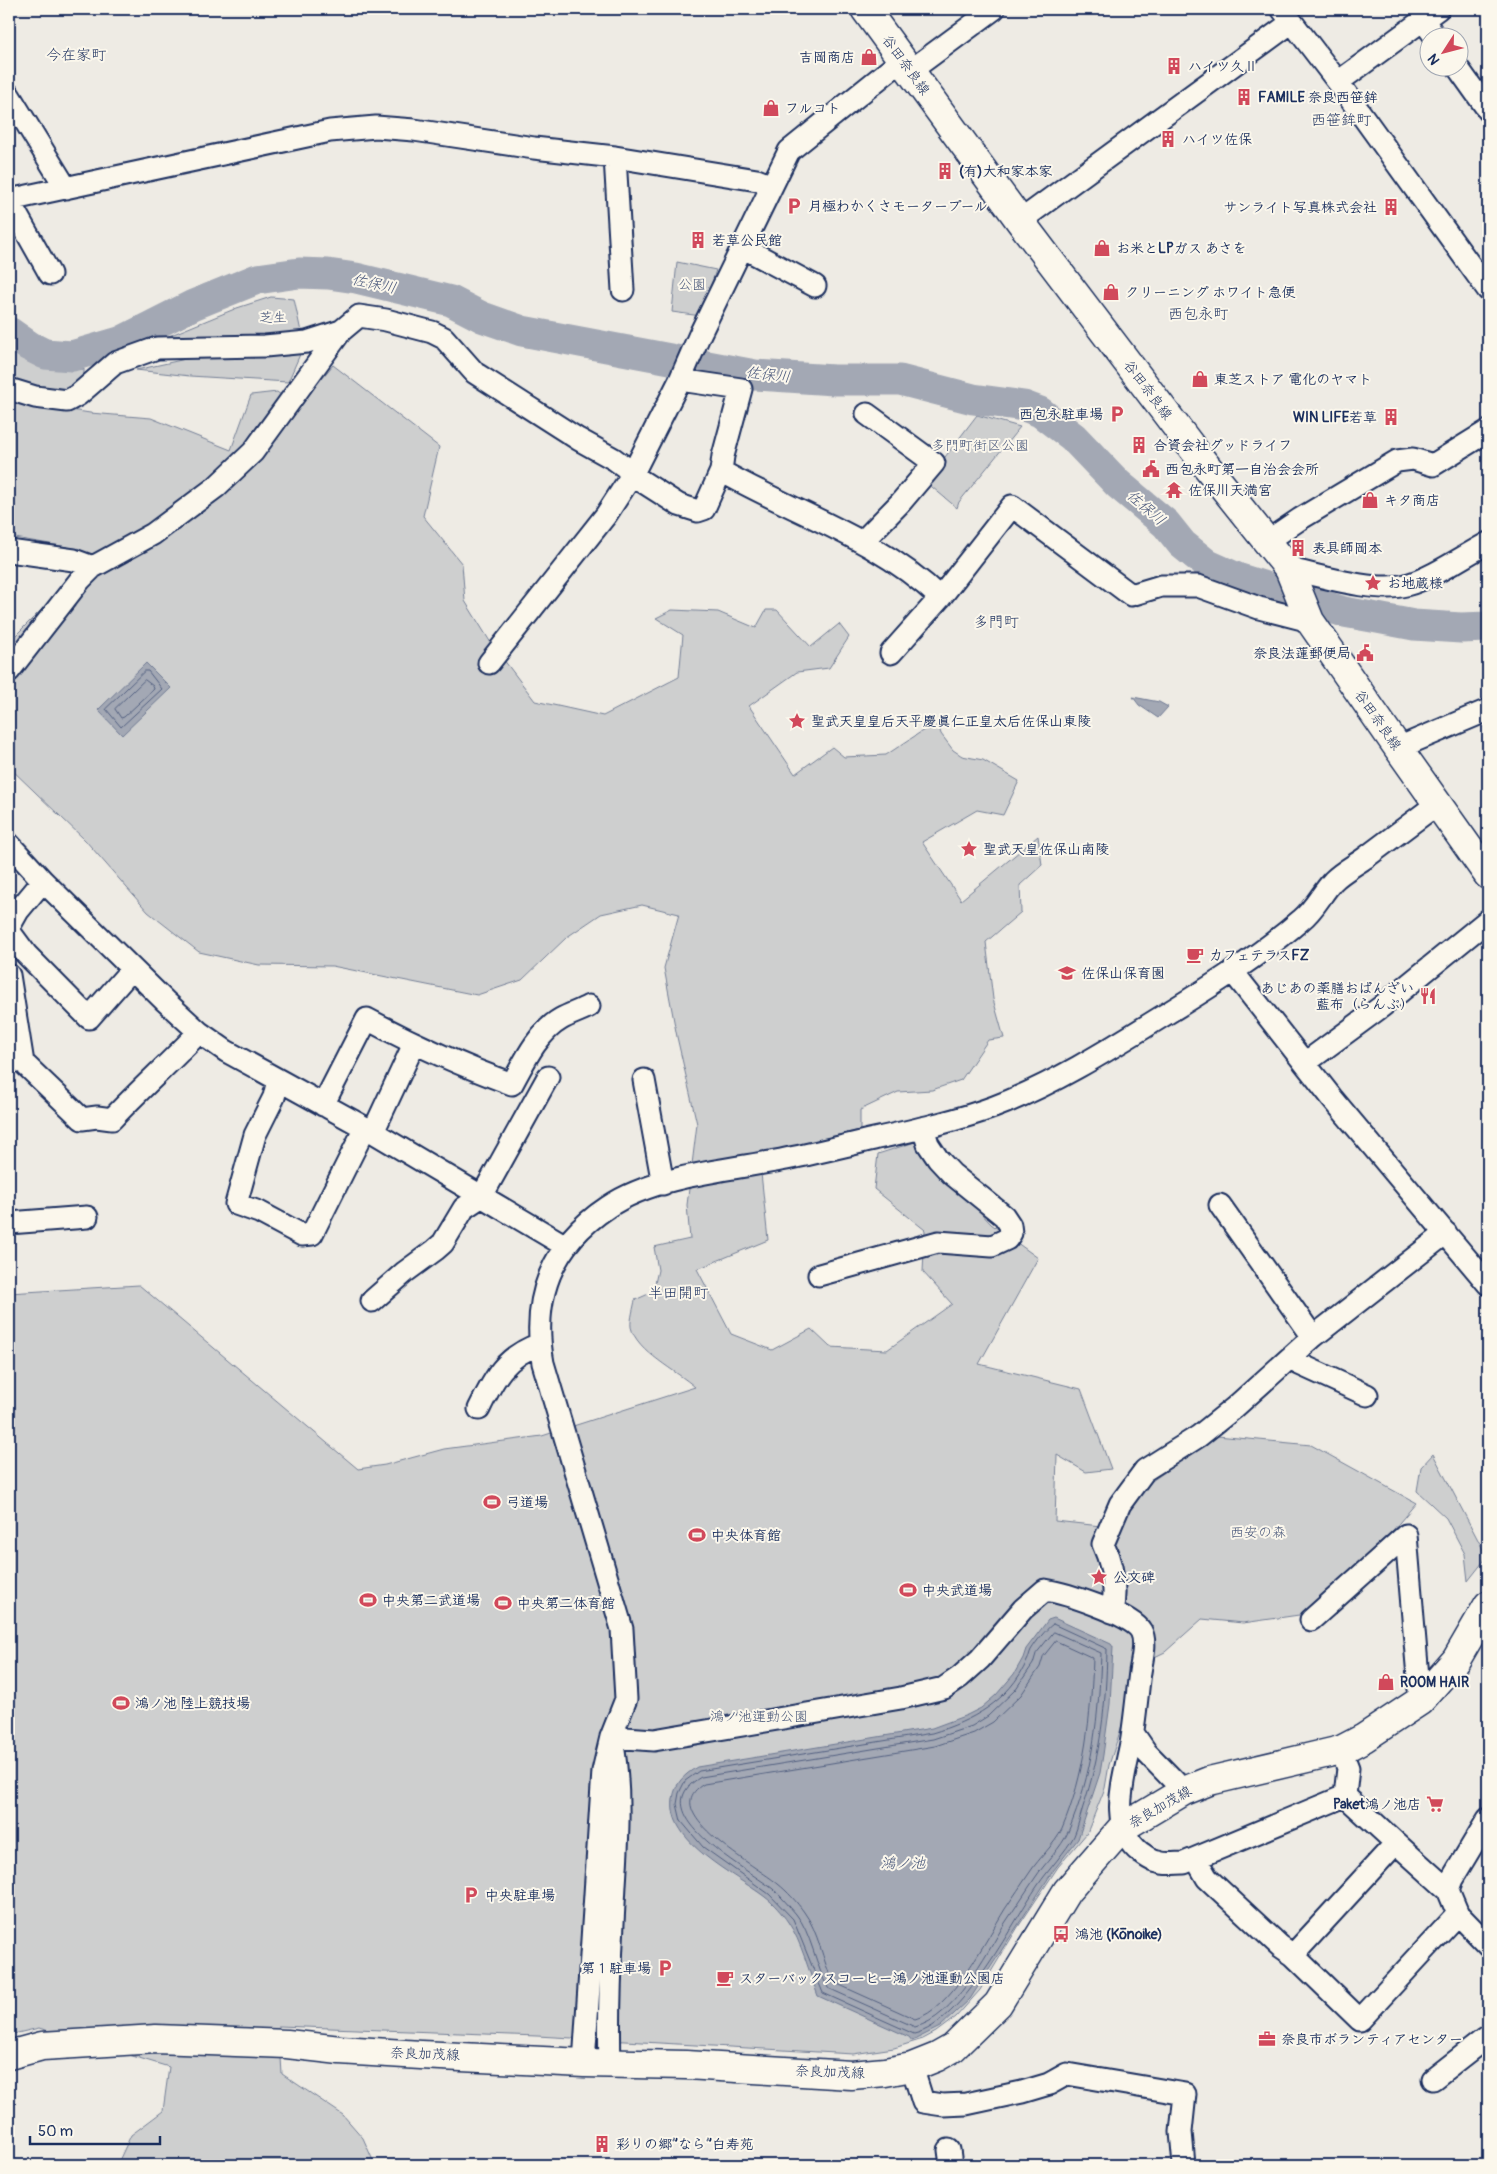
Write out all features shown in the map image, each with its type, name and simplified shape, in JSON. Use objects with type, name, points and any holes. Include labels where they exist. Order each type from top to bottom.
[{"type":"main road","name":"谷田奈良線","points":[[865,9],[1020,221],[1291,572],[1307,616],[1437,804],[1487,870]]},
{"type":"main road","name":"奈良加茂線","points":[[9,2055],[42,2046],[156,2040],[287,2044],[340,2050],[597,2063],[686,2065],[851,2075],[912,2067],[953,2048],[992,2010],[1067,1891],[1122,1828],[1184,1791],[1209,1781],[1341,1750],[1420,1700],[1456,1660],[1488,1605]]},
{"type":"street","points":[[489,663],[606,516],[632,474],[681,378],[700,334],[789,151],[906,66],[994,9]]},
{"type":"street","points":[[1338,82],[1430,14],[1434,28]]},
{"type":"street","points":[[1020,221],[1287,16],[1338,82],[1488,290]]},
{"type":"street","points":[[1465,78],[1488,110]]},
{"type":"street","points":[[9,95],[66,188]]},
{"type":"street","points":[[50,274],[14,210],[11,199],[330,131],[376,127],[414,130],[534,148],[615,157],[757,180],[772,186]]},
{"type":"street","points":[[615,157],[622,290]]},
{"type":"street","points":[[742,247],[815,286]]},
{"type":"street","points":[[9,670],[80,580],[93,567],[153,534],[216,487],[253,452],[341,331],[359,316],[386,320],[444,338],[474,372],[572,435],[614,459],[632,474],[679,506],[698,511],[704,509],[721,471],[723,456],[741,389],[681,378]]},
{"type":"street","points":[[9,390],[35,398],[67,401],[78,395],[115,363],[157,348],[265,346],[307,342],[341,331]]},
{"type":"street","points":[[862,542],[901,502],[934,463],[867,414]]},
{"type":"street","points":[[1266,542],[1300,519],[1397,461],[1413,459],[1433,466],[1488,431]]},
{"type":"street","points":[[721,471],[852,535],[893,560],[928,586],[940,598]]},
{"type":"street","points":[[891,653],[940,598],[1012,506],[1131,595],[1161,586],[1198,586],[1259,608],[1307,616]]},
{"type":"street","points":[[1291,572],[1389,587],[1407,585],[1445,567],[1488,543]]},
{"type":"street","points":[[9,551],[74,560],[93,567]]},
{"type":"street","points":[[1398,748],[1488,710]]},
{"type":"street","points":[[597,2063],[609,2025],[618,1834],[618,1772],[612,1737],[626,1699],[622,1629],[543,1363],[540,1344],[540,1315],[544,1298],[555,1260],[564,1245],[607,1207],[633,1193],[663,1184],[923,1128],[996,1106],[1086,1064],[1204,992],[1233,972],[1300,922],[1316,907],[1334,880],[1437,804]]},
{"type":"street","points":[[9,844],[43,882],[199,1032],[226,1051],[369,1130],[564,1245]]},
{"type":"street","points":[[9,927],[18,910],[43,882]]},
{"type":"street","points":[[1305,1063],[1380,1007],[1488,920]]},
{"type":"street","points":[[9,931],[26,954],[89,1018],[132,969]]},
{"type":"street","points":[[1233,972],[1305,1063],[1488,1284]]},
{"type":"street","points":[[9,975],[16,1056],[82,1119],[112,1118],[137,1092],[166,1068],[199,1032]]},
{"type":"street","points":[[323,1104],[367,1019],[414,1044],[512,1084],[533,1048],[550,1028],[560,1020],[589,1006]]},
{"type":"street","points":[[278,1080],[274,1096],[255,1135],[236,1204],[259,1212],[302,1234],[312,1234],[414,1044]]},
{"type":"street","points":[[372,1301],[405,1272],[435,1250],[443,1242],[464,1208],[482,1196],[548,1076]]},
{"type":"street","points":[[644,1080],[663,1184]]},
{"type":"street","points":[[818,1275],[938,1242],[992,1246],[1007,1240],[1011,1233],[1010,1225],[1004,1216],[952,1174],[938,1159],[928,1144],[923,1128]]},
{"type":"street","points":[[1220,1205],[1314,1338]]},
{"type":"street","points":[[9,1219],[87,1217]]},
{"type":"street","points":[[1112,1612],[1115,1596],[1112,1570],[1103,1544],[1120,1504],[1145,1470],[1199,1436],[1234,1408],[1292,1356],[1446,1233]]},
{"type":"street","points":[[479,1409],[496,1375],[521,1352],[540,1344]]},
{"type":"street","points":[[1292,1356],[1299,1364],[1367,1395]]},
{"type":"street","points":[[1311,1620],[1406,1535],[1420,1700]]},
{"type":"street","points":[[612,1737],[639,1740],[664,1738],[900,1698],[944,1688],[980,1659],[1023,1609],[1045,1590],[1064,1593],[1112,1612],[1137,1625],[1144,1640],[1133,1733],[1121,1796],[1122,1828],[1132,1846],[1150,1859],[1159,1863],[1184,1863],[1346,1796]]},
{"type":"street","points":[[1133,1733],[1146,1752],[1184,1791]]},
{"type":"street","points":[[1341,1750],[1348,1768],[1346,1796]]},
{"type":"street","points":[[1346,1796],[1448,1890],[1458,1914],[1488,1945]]},
{"type":"street","points":[[1448,1890],[1452,1878],[1488,1819]]},
{"type":"street","points":[[1293,1955],[1396,1844]]},
{"type":"street","points":[[1196,1859],[1206,1878],[1280,1946],[1293,1955],[1360,2020],[1458,1914]]},
{"type":"street","points":[[1433,2079],[1488,2036]]},
{"type":"street","points":[[912,2067],[923,2102],[943,2105],[966,2104],[1022,2092],[1048,2084],[1067,2074],[1185,2094],[1181,2132],[1184,2165]]},
{"type":"green space","name":"公園","points":[[677,262],[716,270],[701,316],[672,312]]},
{"type":"green space","name":"芝生","points":[[271,297],[294,299],[301,332],[263,339],[159,340],[237,308]]},
{"type":"green space","points":[[9,351],[45,365],[64,369],[84,369],[84,378],[69,391],[57,393],[9,379]]},
{"type":"green space","name":"芝生","points":[[301,352],[288,382],[190,376],[136,370],[213,353]]},
{"type":"green space","name":"鴻ノ池運動公園","points":[[333,365],[439,447],[423,516],[462,564],[465,601],[491,643],[535,701],[603,716],[679,677],[683,635],[656,618],[672,610],[718,612],[756,628],[766,610],[777,610],[811,647],[839,624],[849,637],[829,668],[797,672],[749,706],[795,774],[832,747],[844,757],[886,755],[930,726],[939,727],[941,734],[953,750],[962,756],[983,760],[1019,781],[1003,815],[977,810],[922,842],[961,900],[1038,836],[1042,865],[1020,885],[1021,912],[986,942],[993,999],[1004,1038],[988,1040],[961,1080],[932,1090],[898,1092],[860,1110],[860,1130],[759,1154],[768,1240],[697,1269],[731,1334],[772,1350],[811,1329],[830,1347],[887,1350],[952,1304],[923,1272],[925,1230],[874,1189],[878,1154],[915,1142],[991,1224],[1038,1258],[979,1364],[1081,1389],[1111,1469],[1086,1472],[1057,1455],[1055,1521],[1119,1528],[1146,1485],[1217,1436],[1311,1445],[1416,1503],[1394,1529],[1306,1614],[1243,1623],[1202,1619],[1165,1652],[1134,1667],[1129,1704],[1109,1765],[1105,1788],[1087,1833],[1058,1867],[1018,1927],[980,1990],[956,2017],[923,2039],[894,2048],[853,2054],[537,2036],[279,2026],[282,2074],[343,2115],[363,2138],[375,2165],[117,2165],[131,2135],[163,2111],[169,2067],[39,2028],[9,2035],[9,1293],[139,1285],[358,1469],[385,1465],[444,1449],[542,1436],[695,1387],[649,1352],[634,1336],[631,1327],[635,1300],[653,1292],[658,1270],[654,1247],[690,1239],[687,1205],[697,1124],[677,1037],[664,968],[679,914],[642,905],[601,914],[567,937],[522,980],[477,995],[332,966],[259,965],[199,952],[148,912],[85,840],[9,767],[9,642],[74,577],[79,549],[9,537],[9,397],[39,405],[90,413],[151,418],[231,450],[251,395],[277,392],[297,407]]},
{"type":"green space","name":"多門町街区公園","points":[[977,415],[1020,427],[959,502],[957,508],[926,482]]},
{"type":"green space","points":[[1433,1454],[1487,1557],[1468,1581],[1465,1554],[1446,1518],[1417,1491],[1421,1467]]},
{"type":"water","points":[[146,663],[171,688],[122,735],[98,710]]},
{"type":"water","points":[[1133,697],[1159,702],[1168,707],[1158,718],[1139,705]]},
{"type":"water","name":"鴻ノ池","points":[[1054,1618],[1111,1644],[1113,1647],[1110,1704],[1100,1773],[1078,1839],[1053,1871],[970,1999],[940,2027],[912,2041],[909,2037],[818,1996],[801,1948],[793,1929],[786,1919],[768,1899],[706,1856],[692,1843],[681,1830],[674,1815],[674,1793],[681,1780],[697,1767],[932,1728],[967,1715],[981,1708],[996,1695],[1014,1674],[1026,1649],[1048,1620]]},
{"type":"waterway","name":"佐保川","points":[[9,332],[29,346],[45,354],[72,356],[120,342],[193,305],[257,279],[299,273],[328,274],[356,278],[451,301],[482,317],[522,331],[755,375],[834,380],[900,380],[973,399],[1024,406],[1040,412],[1073,437],[1118,484],[1166,524],[1182,544],[1208,565],[1237,578],[1344,612],[1414,625],[1461,628],[1488,627]]},
{"type":"place","name":"吉岡商店","points":[[869,57]]},
{"type":"place","name":"ハイツ久Ⅱ","points":[[1174,66]]},
{"type":"place","name":"FAMILE 奈良西笹鉾","points":[[1244,97]]},
{"type":"place","name":"フルコト","points":[[771,108]]},
{"type":"place","name":"ハイツ佐保","points":[[1168,139]]},
{"type":"place","name":"(有)大和家本家","points":[[945,171]]},
{"type":"place","name":"月極わかくさモータープール","points":[[794,206]]},
{"type":"place","name":"サンライト写真株式会社","points":[[1391,207]]},
{"type":"place","name":"若草公民館","points":[[698,240]]},
{"type":"place","name":"お米とLPガス あさを","points":[[1102,248]]},
{"type":"place","name":"クリーニング ホワイト急便","points":[[1111,292]]},
{"type":"place","name":"東芝ストア 電化のヤマト","points":[[1200,379]]},
{"type":"place","name":"西包永駐車場","points":[[1117,414]]},
{"type":"place","name":"WIN LIFE若草","points":[[1391,417]]},
{"type":"place","name":"合資会社グッドライフ","points":[[1139,445]]},
{"type":"place","name":"西包永町第一自治会会所","points":[[1151,469]]},
{"type":"place","name":"佐保川天満宮","points":[[1174,490]]},
{"type":"place","name":"キタ商店","points":[[1370,500]]},
{"type":"place","name":"表具師岡本","points":[[1298,548]]},
{"type":"place","name":"お地蔵様","points":[[1373,583]]},
{"type":"place","name":"奈良法蓮郵便局","points":[[1365,653]]},
{"type":"place","name":"聖武天皇皇后天平慶眞仁正皇太后佐保山東陵","points":[[797,721]]},
{"type":"place","name":"聖武天皇佐保山南陵","points":[[969,849]]},
{"type":"place","name":"カフェテラスFZ","points":[[1195,955]]},
{"type":"place","name":"佐保山保育園","points":[[1067,973]]},
{"type":"place","name":"あじあの薬膳おばんざい 藍布（らんぷ）","points":[[1428,996]]},
{"type":"place","name":"弓道場","points":[[492,1502]]},
{"type":"place","name":"中央体育館","points":[[697,1535]]},
{"type":"place","name":"公文碑","points":[[1099,1577]]},
{"type":"place","name":"中央武道場","points":[[908,1590]]},
{"type":"place","name":"中央第二武道場","points":[[368,1600]]},
{"type":"place","name":"中央第二体育館","points":[[503,1603]]},
{"type":"place","name":"ROOM HAIR","points":[[1386,1682]]},
{"type":"place","name":"鴻ノ池 陸上競技場","points":[[121,1703]]},
{"type":"place","name":"Paket鴻ノ池店","points":[[1435,1804]]},
{"type":"place","name":"中央駐車場","points":[[471,1895]]},
{"type":"place","name":"鴻池 (Kōnoike)","points":[[1061,1934]]},
{"type":"place","name":"第１駐車場","points":[[665,1968]]},
{"type":"place","name":"スターバックスコーヒー鴻ノ池運動公園店","points":[[725,1978]]},
{"type":"place","name":"奈良市ボランティアセンター","points":[[1267,2039]]},
{"type":"place","name":"彩りの郷”なら”白寿苑","points":[[602,2144]]},
{"type":"district","name":"今在家町","points":[[76,55]]},
{"type":"district","name":"西笹鉾町","points":[[1341,120]]},
{"type":"district","name":"西包永町","points":[[1198,314]]},
{"type":"district","name":"多門町","points":[[996,622]]},
{"type":"district","name":"半田開町","points":[[678,1293]]},
{"type":"park label","name":"西安の森","points":[[1258,1532]]}]
